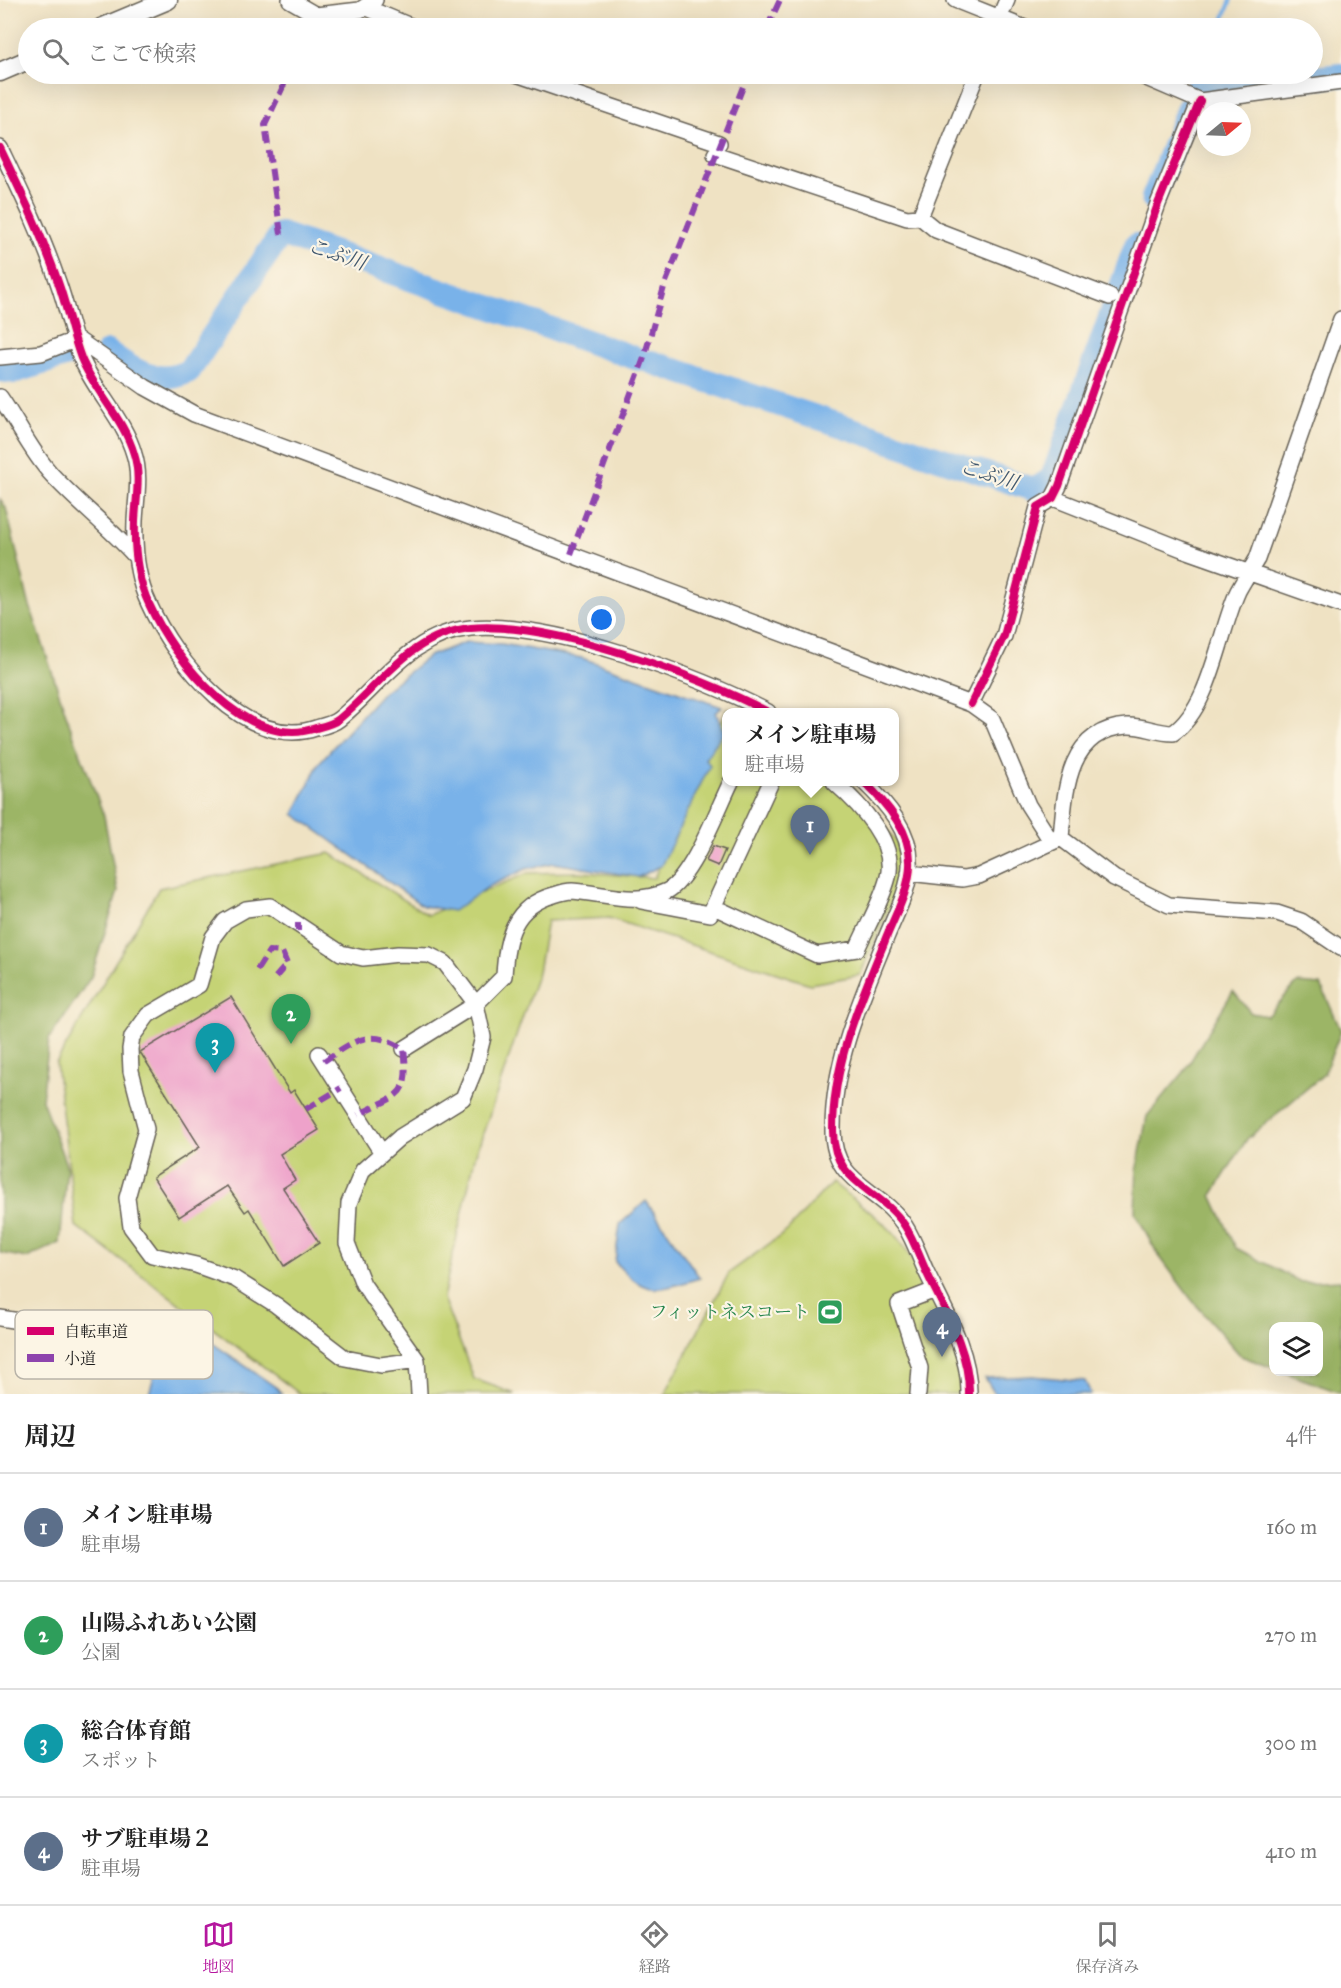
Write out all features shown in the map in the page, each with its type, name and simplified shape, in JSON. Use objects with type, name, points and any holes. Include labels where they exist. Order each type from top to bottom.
[{"type":"main road","points":[[125,18],[168,0]]},
{"type":"main road","points":[[0,72],[18,64]]},
{"type":"street","points":[[290,0],[316,15],[370,4],[396,18]]},
{"type":"street","points":[[955,0],[988,18]]},
{"type":"street","points":[[999,18],[1007,0]]},
{"type":"street","points":[[1160,84],[1200,101],[1341,82]]},
{"type":"street","points":[[543,84],[907,218],[920,217],[936,230],[1110,297]]},
{"type":"street","points":[[920,217],[973,84]]},
{"type":"street","points":[[971,704],[1004,636],[1030,530],[1038,507],[1053,498],[1158,204],[1200,101]]},
{"type":"street","points":[[0,147],[40,232],[77,339],[81,357],[126,434],[135,456],[138,480],[135,556],[147,602],[170,643],[197,678],[228,706],[253,723],[280,732],[300,734],[336,722],[386,671],[415,648],[443,634],[470,628],[501,628],[561,637],[644,660],[756,708]]},
{"type":"street","points":[[1056,839],[1066,786],[1079,753],[1089,738],[1126,726],[1173,733],[1190,717],[1206,684],[1238,592],[1257,559],[1341,319]]},
{"type":"street","points":[[0,357],[41,353],[77,339]]},
{"type":"street","points":[[77,339],[145,387],[194,414],[971,704],[992,719],[1028,805],[1056,839],[1114,878],[1169,905],[1277,913],[1301,921],[1341,948]]},
{"type":"street","points":[[0,398],[34,452],[52,475],[107,526],[135,556]]},
{"type":"street","points":[[1053,498],[1248,573],[1341,605]]},
{"type":"street","points":[[636,900],[668,891],[690,868],[729,786]]},
{"type":"street","points":[[404,1049],[476,1005],[504,976],[505,947],[518,918],[540,899],[570,891],[636,900],[710,914],[769,786]]},
{"type":"street","points":[[839,786],[848,794],[884,839],[888,876],[857,949]]},
{"type":"street","points":[[868,786],[899,821],[908,846],[909,873],[841,1058],[834,1094],[833,1133],[836,1158],[853,1180],[890,1207],[906,1227],[961,1347],[969,1394]]},
{"type":"street","points":[[909,873],[963,879],[979,876],[1056,839]]},
{"type":"street","points":[[417,1360],[381,1365],[345,1358],[276,1305],[235,1279],[196,1265],[152,1255],[130,1227],[127,1198],[146,1129],[131,1071],[132,1037],[148,1015],[199,985],[213,937],[225,921],[246,909],[270,906],[341,953],[363,958],[398,954],[429,955],[446,963],[476,1005],[483,1037],[475,1069],[463,1098],[400,1137],[363,1170],[349,1203],[347,1244],[363,1284],[417,1360],[419,1394]]},
{"type":"street","points":[[714,907],[817,955],[857,949],[878,956]]},
{"type":"street","points":[[319,1054],[382,1153]]},
{"type":"street","points":[[918,1394],[920,1368],[899,1304],[935,1290]]},
{"type":"street","points":[[0,1318],[15,1320]]},
{"type":"green space","points":[[0,499],[6,508],[29,603],[70,726],[104,816],[118,891],[91,977],[49,1039],[42,1100],[67,1167],[60,1243],[27,1258],[0,1253]]},
{"type":"green space","points":[[722,721],[722,786],[852,786],[897,842],[900,882],[860,975],[810,984],[609,918],[547,921],[538,972],[475,1157],[443,1298],[474,1379],[515,1394],[300,1394],[213,1329],[213,1310],[188,1310],[76,1226],[56,1063],[159,888],[330,853],[428,915],[528,873],[579,872],[654,878]]},
{"type":"green space","points":[[1297,983],[1321,985],[1341,1031],[1324,1074],[1247,1139],[1212,1195],[1236,1248],[1301,1282],[1341,1280],[1341,1393],[1294,1376],[1323,1376],[1323,1322],[1269,1322],[1269,1366],[1241,1356],[1191,1299],[1157,1253],[1135,1212],[1137,1168],[1147,1116],[1184,1072],[1233,991],[1251,1013],[1267,1016]]},
{"type":"green space","points":[[832,1182],[873,1214],[895,1235],[918,1268],[948,1333],[955,1354],[961,1394],[665,1394],[729,1273],[787,1231]]},
{"type":"water","points":[[466,642],[502,644],[582,658],[722,707],[716,713],[722,727],[722,735],[705,759],[710,765],[661,866],[638,877],[554,863],[526,869],[490,886],[453,911],[423,906],[294,814],[319,763],[382,693],[429,656]]},
{"type":"water","points":[[646,1201],[700,1278],[674,1286],[654,1288],[636,1282],[615,1262],[620,1224]]},
{"type":"water","points":[[213,1344],[277,1388],[282,1394],[149,1394],[153,1379],[213,1379]]},
{"type":"water","points":[[1033,1376],[1085,1381],[1091,1394],[995,1394],[985,1378]]},
{"type":"building","points":[[713,846],[725,850],[718,866],[706,861]]},
{"type":"building","points":[[231,997],[290,1093],[294,1090],[319,1130],[280,1154],[295,1180],[283,1188],[319,1243],[284,1266],[249,1209],[245,1212],[227,1186],[179,1217],[153,1177],[200,1147],[140,1052]]},
{"type":"waterway","points":[[1224,18],[1231,0]]},
{"type":"waterway","name":"こぶ川","points":[[1323,77],[1341,75]]},
{"type":"waterway","points":[[1195,89],[1197,84]]},
{"type":"waterway","name":"こぶ川","points":[[1195,90],[1253,84]]},
{"type":"waterway","name":"こぶ川","points":[[1153,198],[1188,108]]},
{"type":"waterway","name":"こぶ川","points":[[108,352],[147,375],[178,376],[189,371],[281,234],[638,359]]},
{"type":"waterway","name":"こぶ川","points":[[651,362],[1035,490],[1052,478],[1136,245]]},
{"type":"waterway","name":"こぶ川","points":[[0,370],[13,372],[71,354]]},
{"type":"marked path","points":[[772,18],[780,0]]},
{"type":"marked path","points":[[281,234],[265,125],[284,84]]},
{"type":"marked path","points":[[571,554],[644,358],[664,287],[744,84]]},
{"type":"marked path","points":[[298,923],[298,931]]},
{"type":"marked path","points":[[257,970],[269,951],[282,952],[287,964],[273,980]]},
{"type":"marked path","points":[[324,1061],[362,1039],[381,1039],[404,1049],[405,1078],[398,1094],[358,1115]]},
{"type":"marked path","points":[[306,1109],[341,1088]]},
{"type":"cycle path","points":[[971,704],[1004,636],[1038,507],[1053,498],[1059,486],[1158,204],[1200,101]]},
{"type":"cycle path","points":[[0,148],[52,265],[81,358],[117,417],[134,454],[138,479],[135,521],[136,553],[139,574],[149,604],[176,650],[195,674],[216,696],[239,714],[264,727],[290,732],[328,725],[339,719],[414,650],[450,632],[471,628],[504,628],[581,642],[664,667],[760,708]]},
{"type":"cycle path","points":[[868,786],[889,809],[902,830],[910,854],[910,866],[904,895],[849,1034],[837,1081],[834,1105],[835,1148],[840,1162],[849,1174],[895,1213],[914,1242],[961,1346],[969,1394]]},
{"type":"place","name":"メイン駐車場","points":[[810,855]]},
{"type":"place","name":"山陽ふれあい公園","points":[[291,1044]]},
{"type":"place","name":"総合体育館","points":[[215,1073]]},
{"type":"place","name":"フィットネスコート","points":[[830,1312]]},
{"type":"place","name":"サブ駐車場２","points":[[942,1357]]}]
